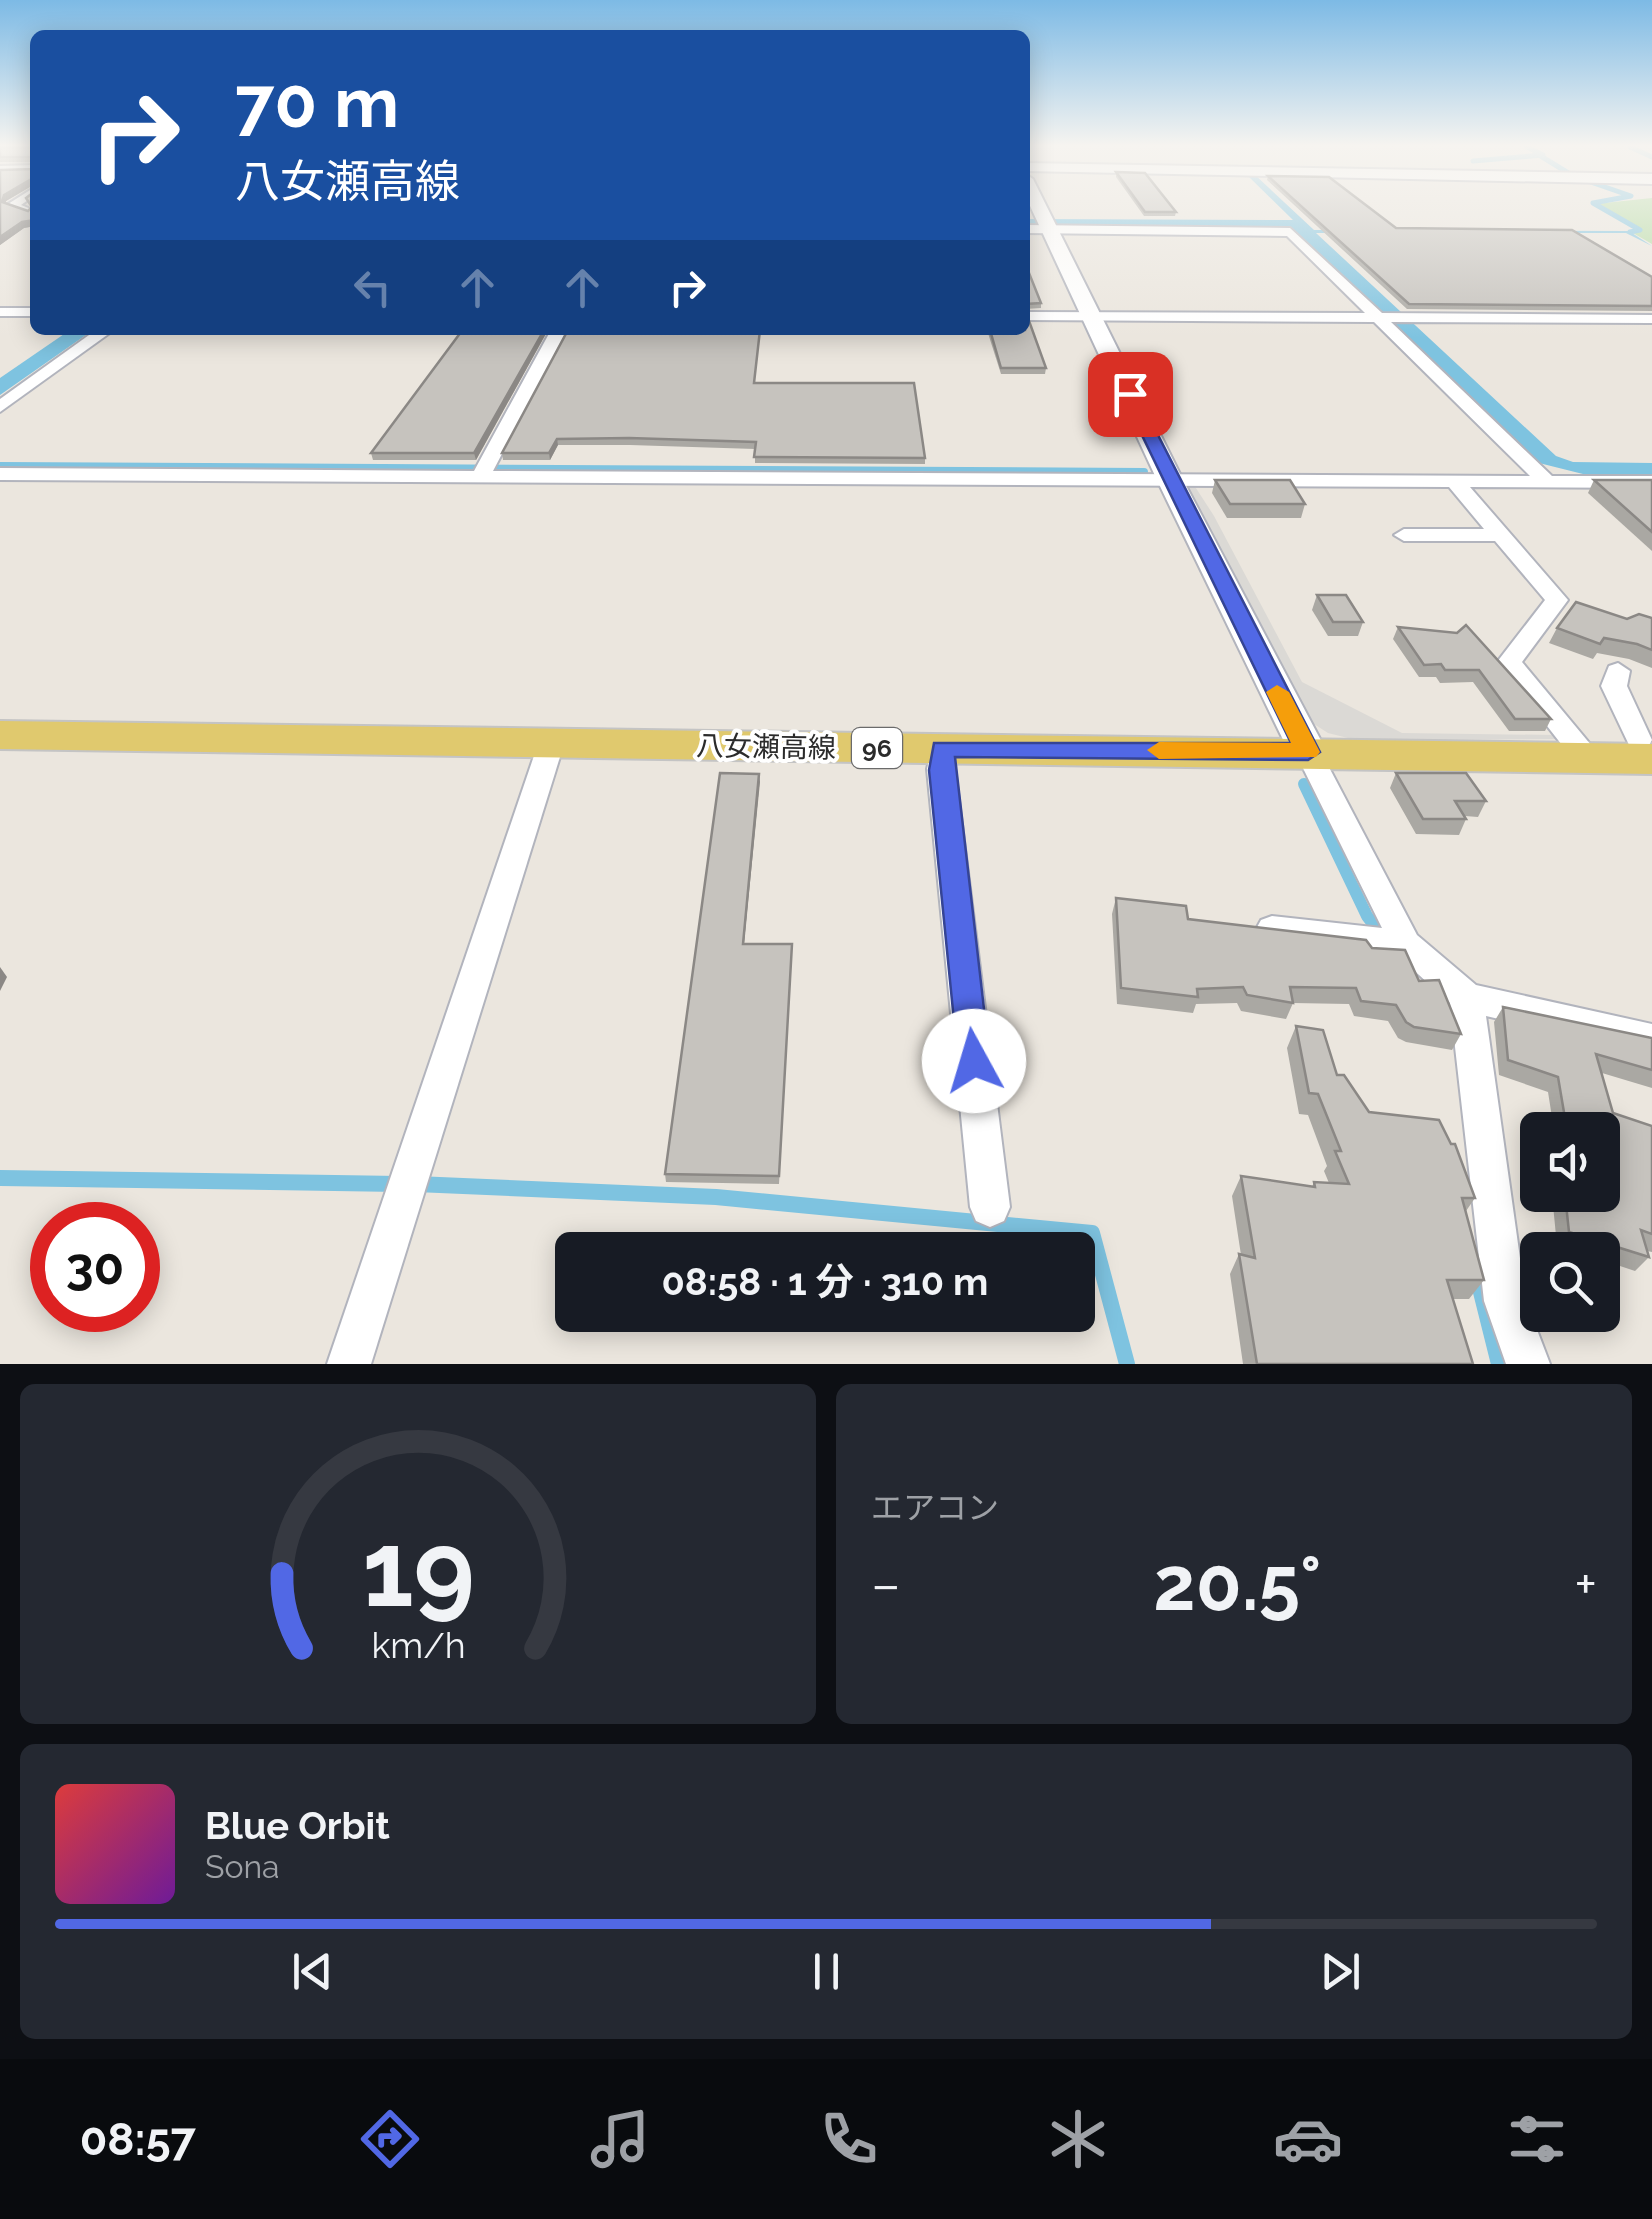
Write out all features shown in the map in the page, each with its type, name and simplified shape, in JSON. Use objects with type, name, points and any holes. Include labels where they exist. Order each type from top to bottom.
[{"type":"main road","name":"八女瀬高線","points":[[0,735],[1586,757],[1646,750]]},
{"type":"street","points":[[1547,482],[1286,230],[1042,226],[1092,316],[1170,480],[1406,944],[1466,997],[1652,1039]]},
{"type":"street","points":[[0,312],[30,312]]},
{"type":"street","points":[[1030,316],[1652,319]]},
{"type":"street","points":[[0,407],[99,335]]},
{"type":"street","points":[[482,476],[555,335]]},
{"type":"street","points":[[0,474],[1652,482]]},
{"type":"street","points":[[1454,481],[1557,600],[1509,662],[1586,757]]},
{"type":"street","points":[[1404,536],[1501,536]]},
{"type":"street","points":[[1618,671],[1614,686],[1646,750]]},
{"type":"street","points":[[348,1364],[550,744]]},
{"type":"street","points":[[943,749],[941,770],[990,1207]]},
{"type":"street","points":[[1248,926],[1406,944]]},
{"type":"street","points":[[1466,997],[1505,1301],[1528,1364]]},
{"type":"green space","points":[[1607,211],[1652,211],[1652,244],[1633,233],[1642,230]]},
{"type":"shaded area","points":[[1194,485],[1214,516],[1302,682],[1402,733],[1554,735],[1555,739],[1356,740],[1328,733],[1314,724],[1288,683],[1187,489]]},
{"type":"water","points":[[1283,211],[1293,211],[1314,230],[1629,231],[1652,246],[1626,233],[1316,233],[1556,456],[1573,462],[1652,463],[1652,474],[1583,474],[1539,463],[1294,230],[1030,227],[1030,219],[1293,220]]},
{"type":"water","points":[[63,335],[86,335],[0,395],[0,378]]},
{"type":"building","points":[[0,211],[30,211],[30,221],[0,237]]},
{"type":"building","points":[[1306,211],[1373,211],[1396,228],[1572,230],[1652,277],[1652,306],[1409,304]]},
{"type":"building","points":[[1030,276],[1041,303],[1030,304]]},
{"type":"building","points":[[1030,324],[1046,368],[1001,368],[991,335],[1030,335]]},
{"type":"building","points":[[459,335],[541,335],[474,453],[371,453]]},
{"type":"building","points":[[565,335],[759,335],[754,383],[914,383],[925,458],[754,457],[756,442],[629,438],[557,439],[549,453],[502,453]]},
{"type":"building","points":[[1215,480],[1290,480],[1305,504],[1230,504]]},
{"type":"building","points":[[1594,480],[1652,480],[1652,532]]},
{"type":"building","points":[[1317,595],[1346,595],[1363,622],[1333,622]]},
{"type":"building","points":[[1576,602],[1627,619],[1639,614],[1652,618],[1652,650],[1604,638],[1600,644],[1557,628]]},
{"type":"building","points":[[1466,625],[1551,719],[1515,719],[1479,670],[1445,670],[1441,664],[1424,665],[1398,627],[1457,633]]},
{"type":"building","points":[[720,773],[759,774],[743,944],[792,944],[779,1176],[665,1174]]},
{"type":"building","points":[[1396,773],[1466,773],[1486,801],[1455,801],[1466,819],[1423,819]]},
{"type":"building","points":[[1116,898],[1186,906],[1188,919],[1366,940],[1372,948],[1405,950],[1419,981],[1439,980],[1461,1034],[1414,1027],[1406,1022],[1396,1005],[1361,1001],[1356,988],[1290,987],[1293,1003],[1247,995],[1243,987],[1197,989],[1198,997],[1121,988]]},
{"type":"building","points":[[1503,1007],[1652,1038],[1652,1070],[1596,1054],[1613,1112],[1564,1112],[1558,1077],[1508,1060]]},
{"type":"building","points":[[1296,1026],[1323,1030],[1337,1075],[1344,1075],[1369,1112],[1439,1120],[1451,1144],[1455,1144],[1475,1198],[1462,1198],[1484,1280],[1447,1280],[1473,1364],[1257,1364],[1239,1254],[1255,1258],[1241,1176],[1315,1187],[1314,1182],[1349,1184],[1335,1151],[1341,1151],[1318,1094],[1309,1093]]},
{"type":"building","points":[[1620,1115],[1652,1126],[1652,1234],[1641,1230],[1649,1257],[1620,1248],[1620,1232],[1569,1232],[1567,1212],[1620,1212]]},
{"type":"waterway","points":[[1606,211],[1640,230],[1630,232]]},
{"type":"waterway","points":[[0,466],[1144,472]]},
{"type":"waterway","points":[[1304,784],[1367,916],[1384,938]]},
{"type":"waterway","points":[[0,1178],[399,1184]]},
{"type":"waterway","points":[[416,1184],[716,1197],[1092,1233],[1127,1364]]},
{"type":"waterway","points":[[1480,1288],[1499,1364]]},
{"type":"slow traffic","points":[[1159,750],[1308,752],[1277,692]]},
{"type":"route","points":[[974,1061],[941,770],[943,749],[1308,752],[1130,394]]}]
